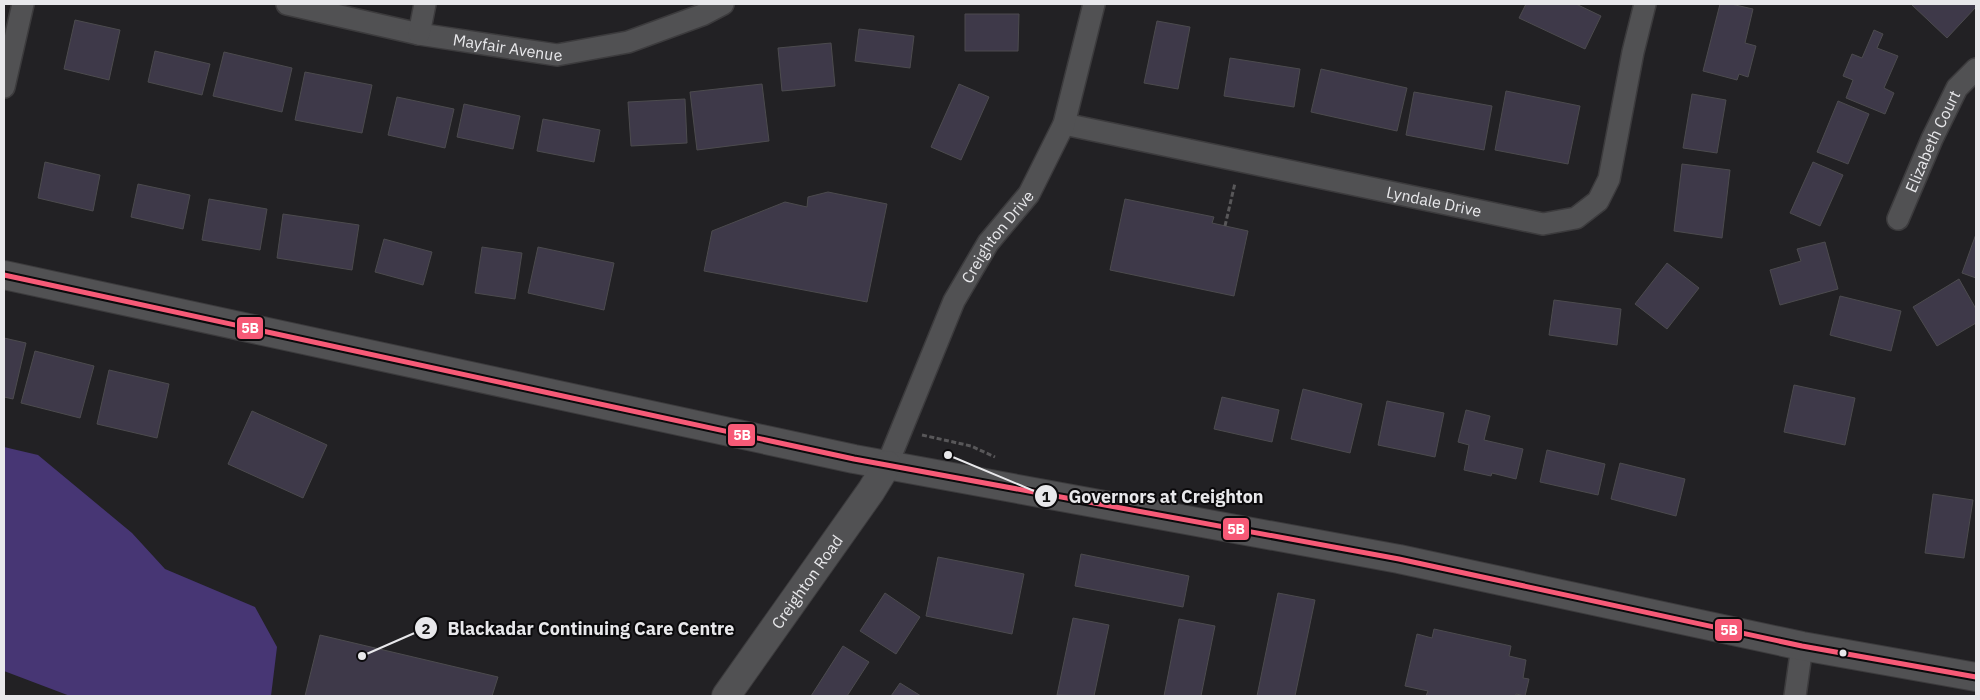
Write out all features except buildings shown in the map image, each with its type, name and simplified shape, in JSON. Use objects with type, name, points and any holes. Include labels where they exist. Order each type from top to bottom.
[{"type":"main road","points":[[4,274],[887,466],[1399,559],[1802,646],[1976,677]]},
{"type":"main road","name":"Creighton Road","points":[[726,696],[887,466]]},
{"type":"street","points":[[4,87],[23,4]]},
{"type":"street","name":"Mayfair Avenue","points":[[287,4],[419,34],[558,55],[628,42],[702,15],[723,4]]},
{"type":"street","points":[[419,34],[425,4]]},
{"type":"street","name":"Creighton Drive","points":[[887,466],[954,300],[988,243],[1029,194],[1064,124],[1094,4]]},
{"type":"street","name":"Lyndale Drive","points":[[1064,124],[1543,224],[1576,218],[1598,202],[1609,179],[1633,52],[1645,4]]},
{"type":"street","name":"Elizabeth Court","points":[[1898,219],[1932,139],[1957,88],[1976,69]]},
{"type":"street","points":[[1795,696],[1802,646]]},
{"type":"path","points":[[1225,226],[1240,161]]},
{"type":"shaded area","points":[[4,447],[38,455],[132,533],[165,569],[255,607],[277,647],[271,696],[70,696],[4,671]]},
{"type":"transit line","name":"5B","points":[[4,275],[854,459],[1399,559],[1802,646],[1976,677]]},
{"type":"place","name":"Governors at Creighton","points":[[948,455]]},
{"type":"place","name":"Blackadar Continuing Care Centre","points":[[362,656]]}]
